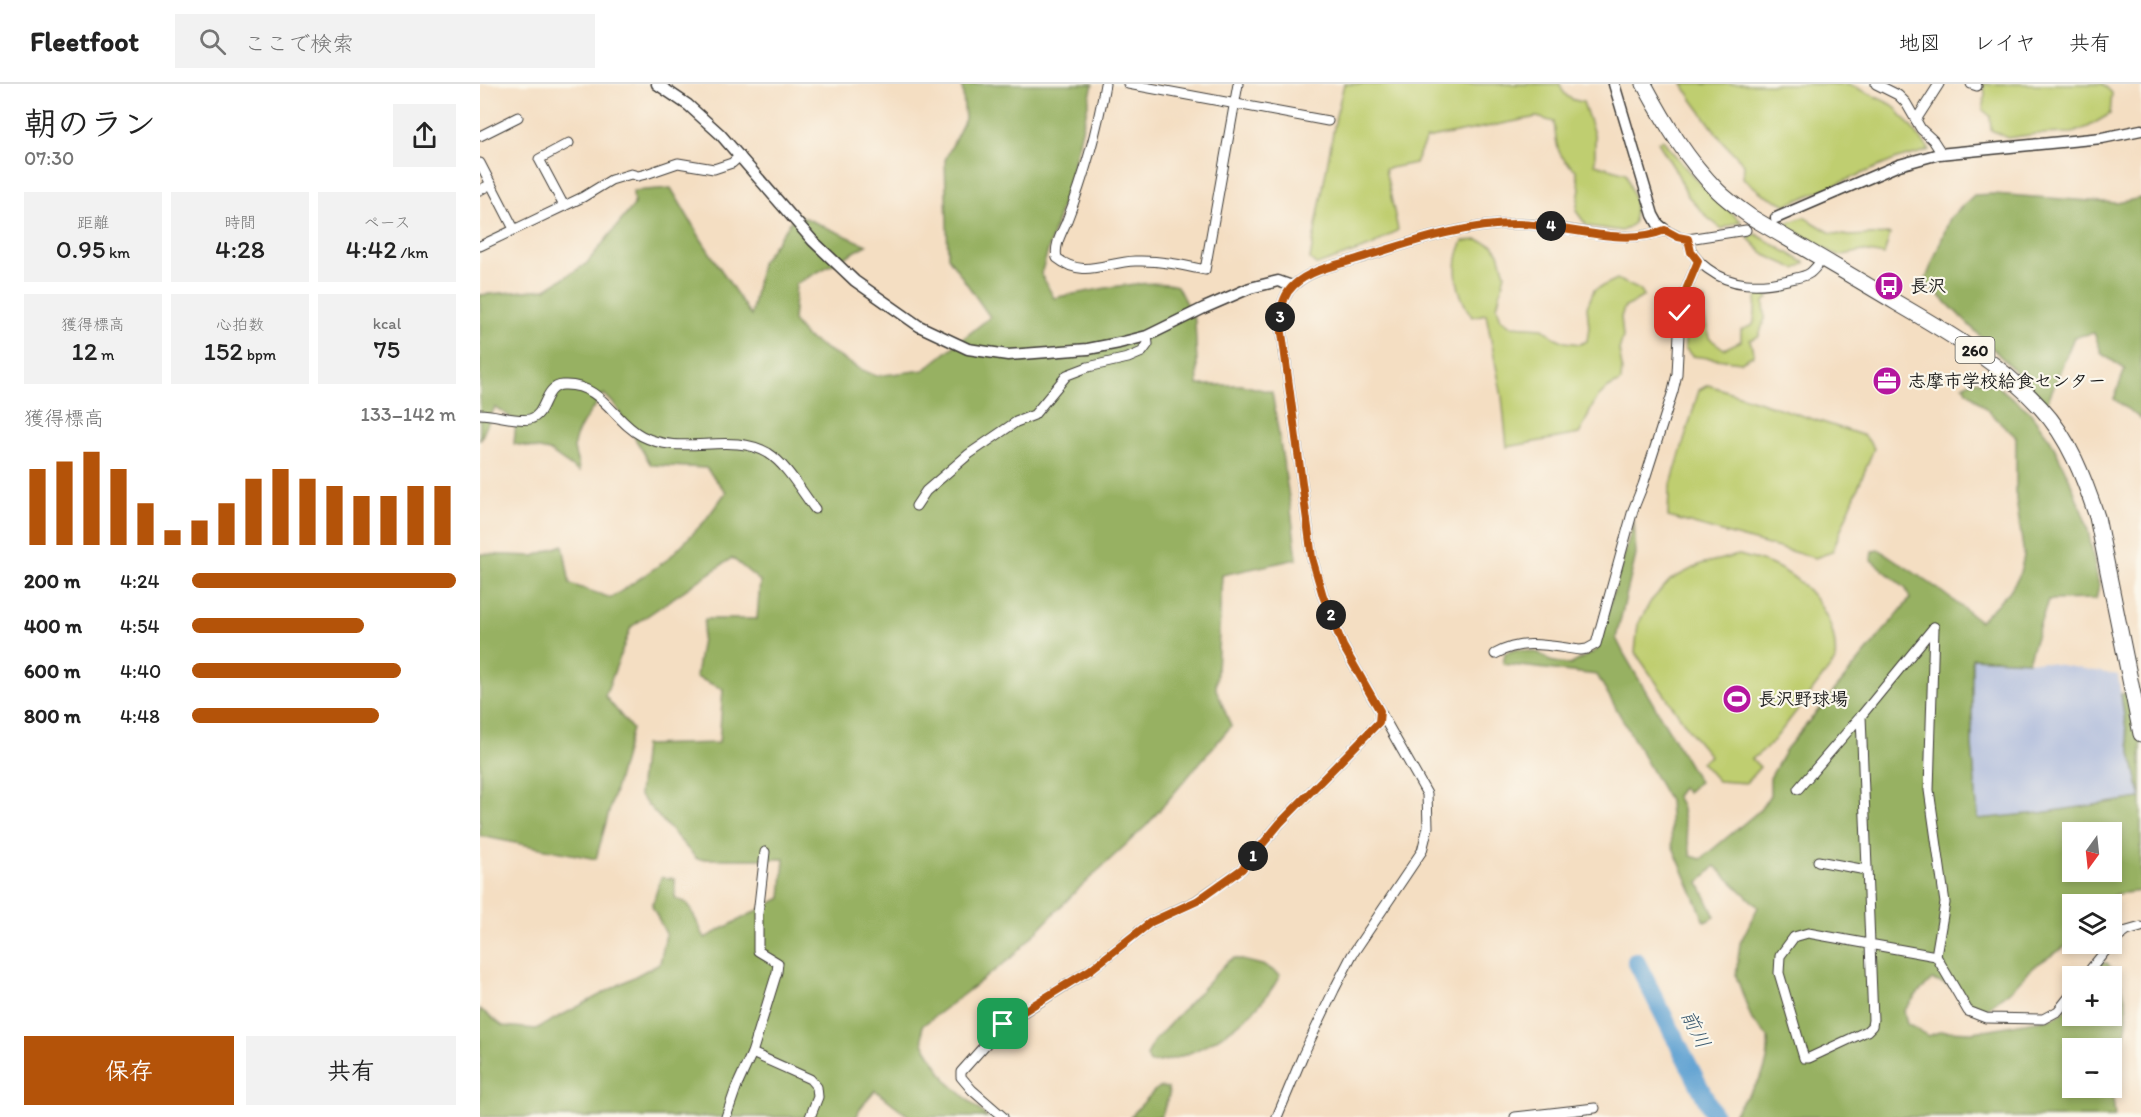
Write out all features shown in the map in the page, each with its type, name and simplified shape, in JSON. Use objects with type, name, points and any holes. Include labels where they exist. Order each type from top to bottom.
[{"type":"highway","name":"260","points":[[1644,84],[1662,118],[1689,158],[1719,192],[1751,217],[1962,341],[2004,371],[2042,409],[2065,441],[2086,484],[2097,517],[2141,734]]},
{"type":"street","points":[[657,84],[688,105],[720,134],[813,241],[855,281],[919,326],[968,349],[1008,355],[1088,349],[1119,344],[1147,336],[1250,288],[1278,281],[1292,286]]},
{"type":"street","points":[[1105,84],[1086,169],[1057,244],[1057,258],[1066,266],[1076,269],[1133,261],[1166,262],[1205,270],[1238,84]]},
{"type":"street","points":[[1128,84],[1328,121]]},
{"type":"street","points":[[1614,84],[1653,215],[1658,224],[1678,237],[1688,239],[1746,230]]},
{"type":"street","points":[[1876,84],[1898,95],[1906,103],[1942,154]]},
{"type":"street","points":[[1916,120],[1939,84]]},
{"type":"street","points":[[480,136],[518,117]]},
{"type":"street","points":[[1776,218],[1899,165],[1942,154],[2102,138],[2141,130]]},
{"type":"street","points":[[564,206],[539,159],[568,143]]},
{"type":"street","points":[[480,246],[564,206],[611,180],[631,174],[638,176],[681,163],[714,169],[732,163],[740,156]]},
{"type":"street","points":[[480,163],[514,229]]},
{"type":"street","points":[[480,190],[491,184]]},
{"type":"street","points":[[1277,1117],[1303,1055],[1352,956],[1422,851],[1428,827],[1427,794],[1343,646],[1323,596],[1312,558],[1280,318],[1281,308],[1292,286],[1319,271],[1403,244],[1468,228],[1518,224],[1550,225],[1601,234],[1642,237],[1665,230]]},
{"type":"street","points":[[1688,239],[1691,252],[1698,261],[1719,277],[1747,285],[1771,283],[1803,276],[1810,273],[1822,259]]},
{"type":"street","points":[[1495,654],[1506,648],[1523,644],[1580,650],[1596,644],[1633,510],[1677,374],[1680,313],[1683,297],[1698,261]]},
{"type":"street","points":[[916,506],[926,491],[969,454],[1016,422],[1034,414],[1066,375],[1142,352],[1148,344],[1147,336]]},
{"type":"street","points":[[480,414],[529,420],[538,415],[549,393],[558,386],[584,389],[606,403],[642,436],[677,446],[736,443],[752,446],[767,453],[778,461],[815,509]]},
{"type":"street","points":[[1798,789],[1934,627],[1929,790],[1945,903],[1936,956],[1968,1011],[1986,1018],[2043,1019],[2058,1011],[2062,1006]]},
{"type":"street","points":[[1004,1117],[960,1077],[961,1072],[1003,1024],[1090,970],[1151,922],[1197,901],[1242,869],[1280,823],[1379,722],[1380,711]]},
{"type":"street","points":[[1861,716],[1869,944],[1874,1020],[1867,1031],[1809,1058],[1804,1058],[1778,964],[1780,956],[1794,937],[1808,933],[1869,944],[1936,956]]},
{"type":"street","points":[[726,1117],[752,1053],[777,972],[777,963],[758,951],[758,914],[765,852]]},
{"type":"street","points":[[1818,861],[1866,870]]},
{"type":"street","points":[[2122,935],[2141,927]]},
{"type":"street","points":[[2093,966],[2102,954]]},
{"type":"street","points":[[752,1053],[810,1079],[818,1087],[818,1097],[810,1117]]},
{"type":"street","points":[[1515,1117],[1595,1108]]},
{"type":"shaded area","points":[[1972,658],[2043,662],[2118,675],[2126,730],[2141,798],[2040,813],[1978,819],[1972,745]]},
{"type":"green space","points":[[962,84],[1093,84],[1072,171],[1041,274],[1054,298],[1134,284],[1177,286],[1195,321],[1198,385],[1242,385],[1272,392],[1297,559],[1222,575],[1216,689],[1231,726],[1147,825],[1074,893],[1011,958],[922,1026],[923,1043],[947,1081],[987,1117],[910,1117],[875,1090],[859,1110],[857,1117],[480,1117],[480,1009],[503,1026],[536,1029],[660,963],[666,934],[652,906],[661,877],[675,879],[675,898],[688,904],[705,938],[781,898],[784,859],[697,859],[639,795],[644,745],[719,743],[723,689],[696,677],[705,619],[757,619],[760,581],[732,558],[631,627],[605,696],[632,729],[596,859],[480,836],[480,554],[534,556],[563,545],[570,584],[611,598],[668,559],[704,522],[726,492],[706,468],[651,465],[615,405],[604,394],[577,435],[574,448],[579,472],[549,451],[514,444],[516,421],[495,407],[480,441],[480,295],[546,289],[586,264],[634,205],[633,191],[671,188],[751,316],[761,263],[796,214],[867,245],[796,284],[793,321],[806,337],[876,376],[924,370],[990,317],[948,257],[945,160],[965,119]]},
{"type":"green space","points":[[1344,84],[1560,84],[1568,97],[1583,102],[1595,137],[1595,164],[1626,173],[1635,202],[1634,223],[1622,231],[1587,226],[1576,211],[1580,189],[1576,170],[1564,160],[1558,149],[1554,122],[1537,117],[1426,139],[1415,163],[1385,169],[1398,230],[1372,246],[1317,265],[1310,259]]},
{"type":"green space","points":[[1683,84],[1849,84],[1893,105],[1930,150],[1897,159],[1786,205],[1762,193],[1743,178],[1744,164],[1723,142]]},
{"type":"green space","points":[[1983,84],[2103,84],[2112,93],[2110,114],[2072,133],[2036,134],[2008,138],[1991,130],[1990,116],[1983,110],[1985,93]]},
{"type":"green space","points":[[1663,140],[1699,183],[1741,221],[1722,229],[1708,218],[1688,196],[1658,142]]},
{"type":"green space","points":[[1994,194],[2117,203],[2141,198],[2141,419],[2114,399],[2125,369],[2102,354],[2094,333],[2074,337],[2047,403],[1925,281],[1950,218],[1974,195]]},
{"type":"green space","points":[[1804,217],[1831,233],[1849,236],[1890,234],[1884,255],[1863,251],[1838,256],[1784,224]]},
{"type":"green space","points":[[1756,234],[1805,263],[1796,269],[1765,255],[1747,237]]},
{"type":"green space","points":[[1478,240],[1493,245],[1499,253],[1505,274],[1497,307],[1501,319],[1511,326],[1543,328],[1565,342],[1580,344],[1587,341],[1589,327],[1587,307],[1594,290],[1617,279],[1640,290],[1644,296],[1624,308],[1621,317],[1623,337],[1619,350],[1622,367],[1621,381],[1600,395],[1579,434],[1507,447],[1502,397],[1486,314],[1472,317],[1462,299],[1457,280],[1457,260],[1463,241]]},
{"type":"green space","points":[[1758,293],[1765,293],[1768,298],[1764,302],[1765,318],[1759,336],[1750,340],[1754,355],[1741,362],[1692,356],[1685,348],[1685,321],[1693,296],[1705,300],[1704,314],[1709,338],[1724,349],[1741,341],[1741,330],[1753,325]]},
{"type":"green space","points":[[1976,380],[1997,386],[2029,411],[2051,441],[2069,478],[2087,525],[2099,586],[2096,599],[2048,600],[2028,661],[1972,658],[1972,745],[1978,819],[2040,813],[2141,798],[2141,891],[2116,894],[2062,894],[2062,949],[2033,967],[2012,989],[1986,1009],[1971,1007],[1960,989],[1932,980],[1904,1011],[1907,1024],[1928,1036],[1942,1031],[1974,1032],[2053,1018],[2062,1013],[2062,1026],[2122,1026],[2122,988],[2126,1001],[2127,1023],[2122,1043],[2122,1038],[2062,1038],[2062,1098],[2113,1098],[2115,1117],[1733,1117],[1759,1080],[1765,1069],[1767,1057],[1768,1037],[1752,1020],[1736,976],[1740,943],[1758,907],[1715,866],[1699,883],[1715,917],[1705,922],[1672,845],[1669,801],[1597,675],[1503,664],[1505,653],[1517,649],[1539,653],[1550,661],[1570,665],[1597,650],[1634,520],[1636,555],[1616,638],[1699,782],[1687,792],[1682,788],[1676,796],[1681,805],[1691,856],[1701,859],[1760,810],[1770,795],[1770,778],[1787,748],[1910,599],[1906,589],[1871,560],[1872,551],[1880,550],[1934,586],[1980,621],[2009,592],[2019,576],[2024,556],[2016,499],[2016,437],[1963,385]]},
{"type":"green space","points":[[1708,385],[1865,436],[1874,448],[1832,552],[1815,558],[1668,517],[1669,491],[1699,390]]},
{"type":"green space","name":"長沢野球場","points":[[1739,555],[1766,563],[1797,580],[1818,603],[1826,616],[1835,645],[1835,661],[1771,744],[1752,759],[1760,767],[1746,783],[1718,781],[1701,762],[1710,756],[1694,737],[1635,652],[1638,624],[1651,601],[1670,580],[1701,564]]},
{"type":"green space","points":[[2141,690],[2141,798],[2126,730],[2121,694]]},
{"type":"green space","points":[[1234,958],[1266,966],[1280,975],[1258,1006],[1225,1034],[1188,1054],[1150,1063],[1147,1056],[1153,1042],[1227,962]]},
{"type":"green space","points":[[2107,963],[2110,966],[2095,966],[2097,964]]},
{"type":"green space","points":[[1160,1087],[1168,1088],[1169,1095],[1161,1117],[1130,1117],[1154,1091]]},
{"type":"waterway","name":"前川","points":[[1636,961],[1715,1117]]},
{"type":"place","name":"長沢","points":[[1889,286]]},
{"type":"place","name":"志摩市学校給食センター","points":[[1887,381]]},
{"type":"place","name":"長沢野球場","points":[[1737,699]]},
{"type":"route","points":[[1003,1024],[1090,970],[1151,922],[1197,901],[1242,869],[1280,823],[1379,722],[1380,711],[1343,646],[1323,596],[1312,558],[1280,318],[1281,308],[1292,286],[1304,277],[1319,271],[1403,244],[1468,228],[1488,225],[1550,225],[1601,234],[1642,237],[1652,236],[1665,230],[1688,239],[1691,252],[1698,261],[1683,297],[1680,313]]}]
